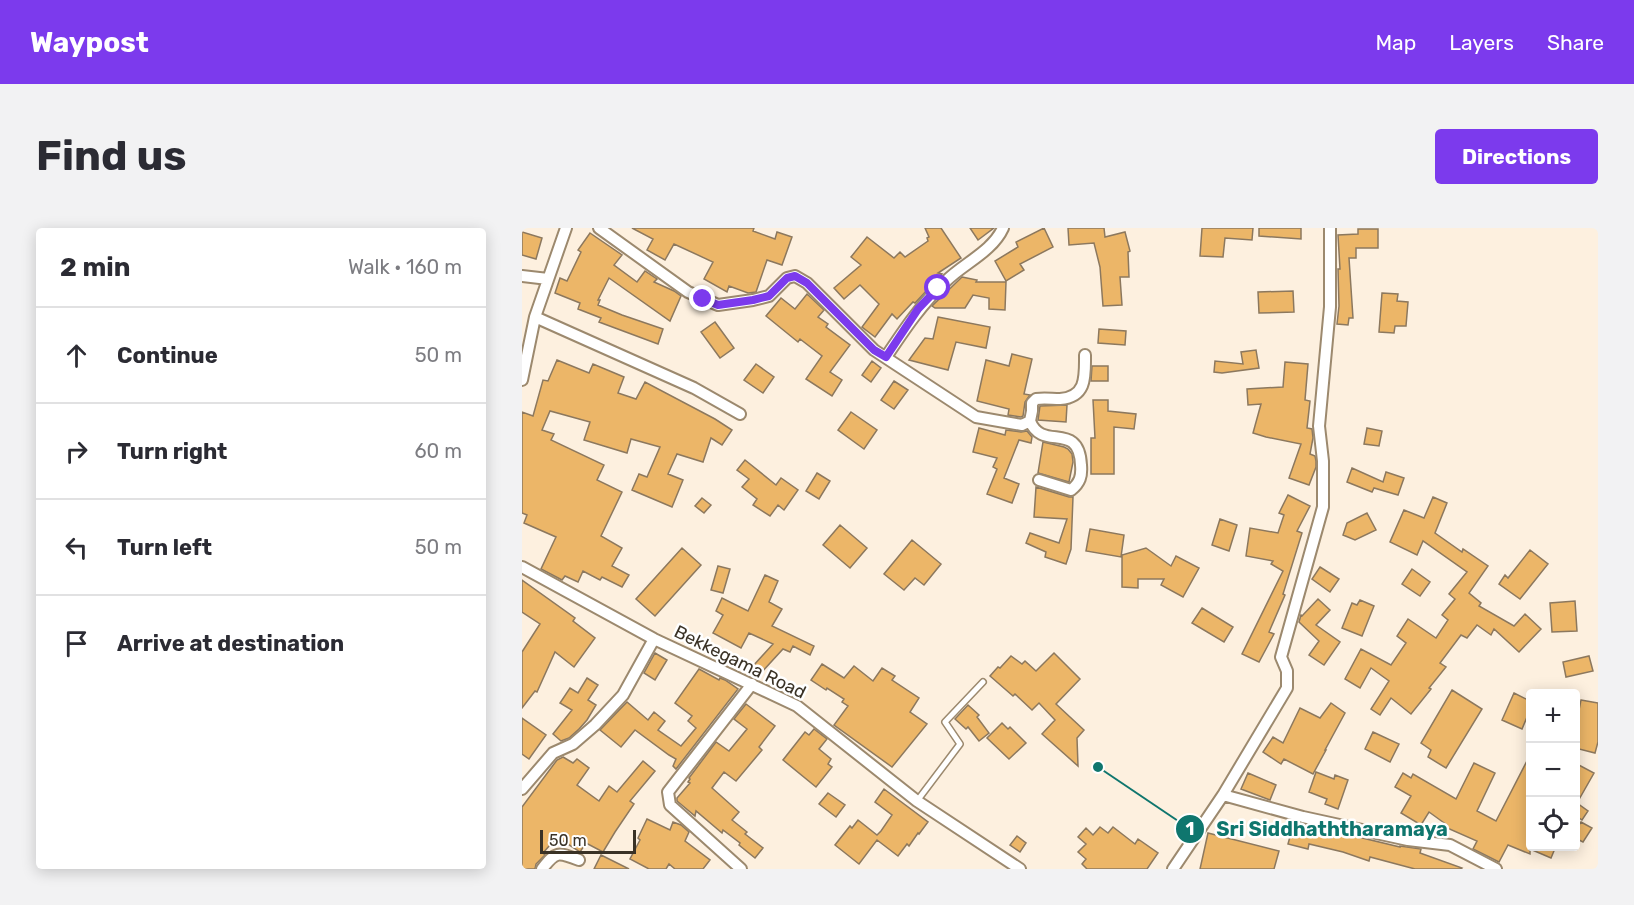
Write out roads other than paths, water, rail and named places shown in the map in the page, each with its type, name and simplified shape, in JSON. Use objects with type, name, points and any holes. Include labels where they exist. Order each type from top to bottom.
[{"type":"street","points":[[522,380],[534,317],[566,228]]},
{"type":"street","points":[[599,228],[688,292],[718,305],[769,296],[787,278],[795,276],[807,283],[874,350],[976,417],[1022,425],[1030,421]]},
{"type":"street","points":[[886,357],[918,309],[947,279],[992,244],[1003,228]]},
{"type":"street","points":[[1173,869],[1223,795],[1287,688],[1287,671],[1281,657],[1323,507],[1323,461],[1319,426],[1330,307],[1330,228]]},
{"type":"street","points":[[522,276],[548,279]]},
{"type":"street","points":[[534,317],[694,388],[740,414]]},
{"type":"street","points":[[1039,480],[1071,490],[1081,477],[1080,452],[1075,443],[1068,438],[1043,436],[1030,421],[1032,403],[1036,399],[1060,399],[1078,393],[1083,384],[1085,355]]},
{"type":"street","name":"Bekkegama Road","points":[[522,567],[654,639],[797,706],[917,801],[1020,869]]},
{"type":"street","points":[[522,789],[553,753],[573,744],[588,732],[623,694],[654,639]]},
{"type":"street","points":[[741,869],[670,805],[668,792],[752,684]]},
{"type":"street","points":[[1223,795],[1286,814],[1349,828],[1407,840],[1450,845],[1496,869]]},
{"type":"street","points":[[542,869],[554,855],[562,853],[579,860]]},
{"type":"lane","points":[[917,801],[960,744],[945,722],[982,682]]},
{"type":"place","name":"Sri Siddhaththaramaya","points":[[1098,767]]}]
